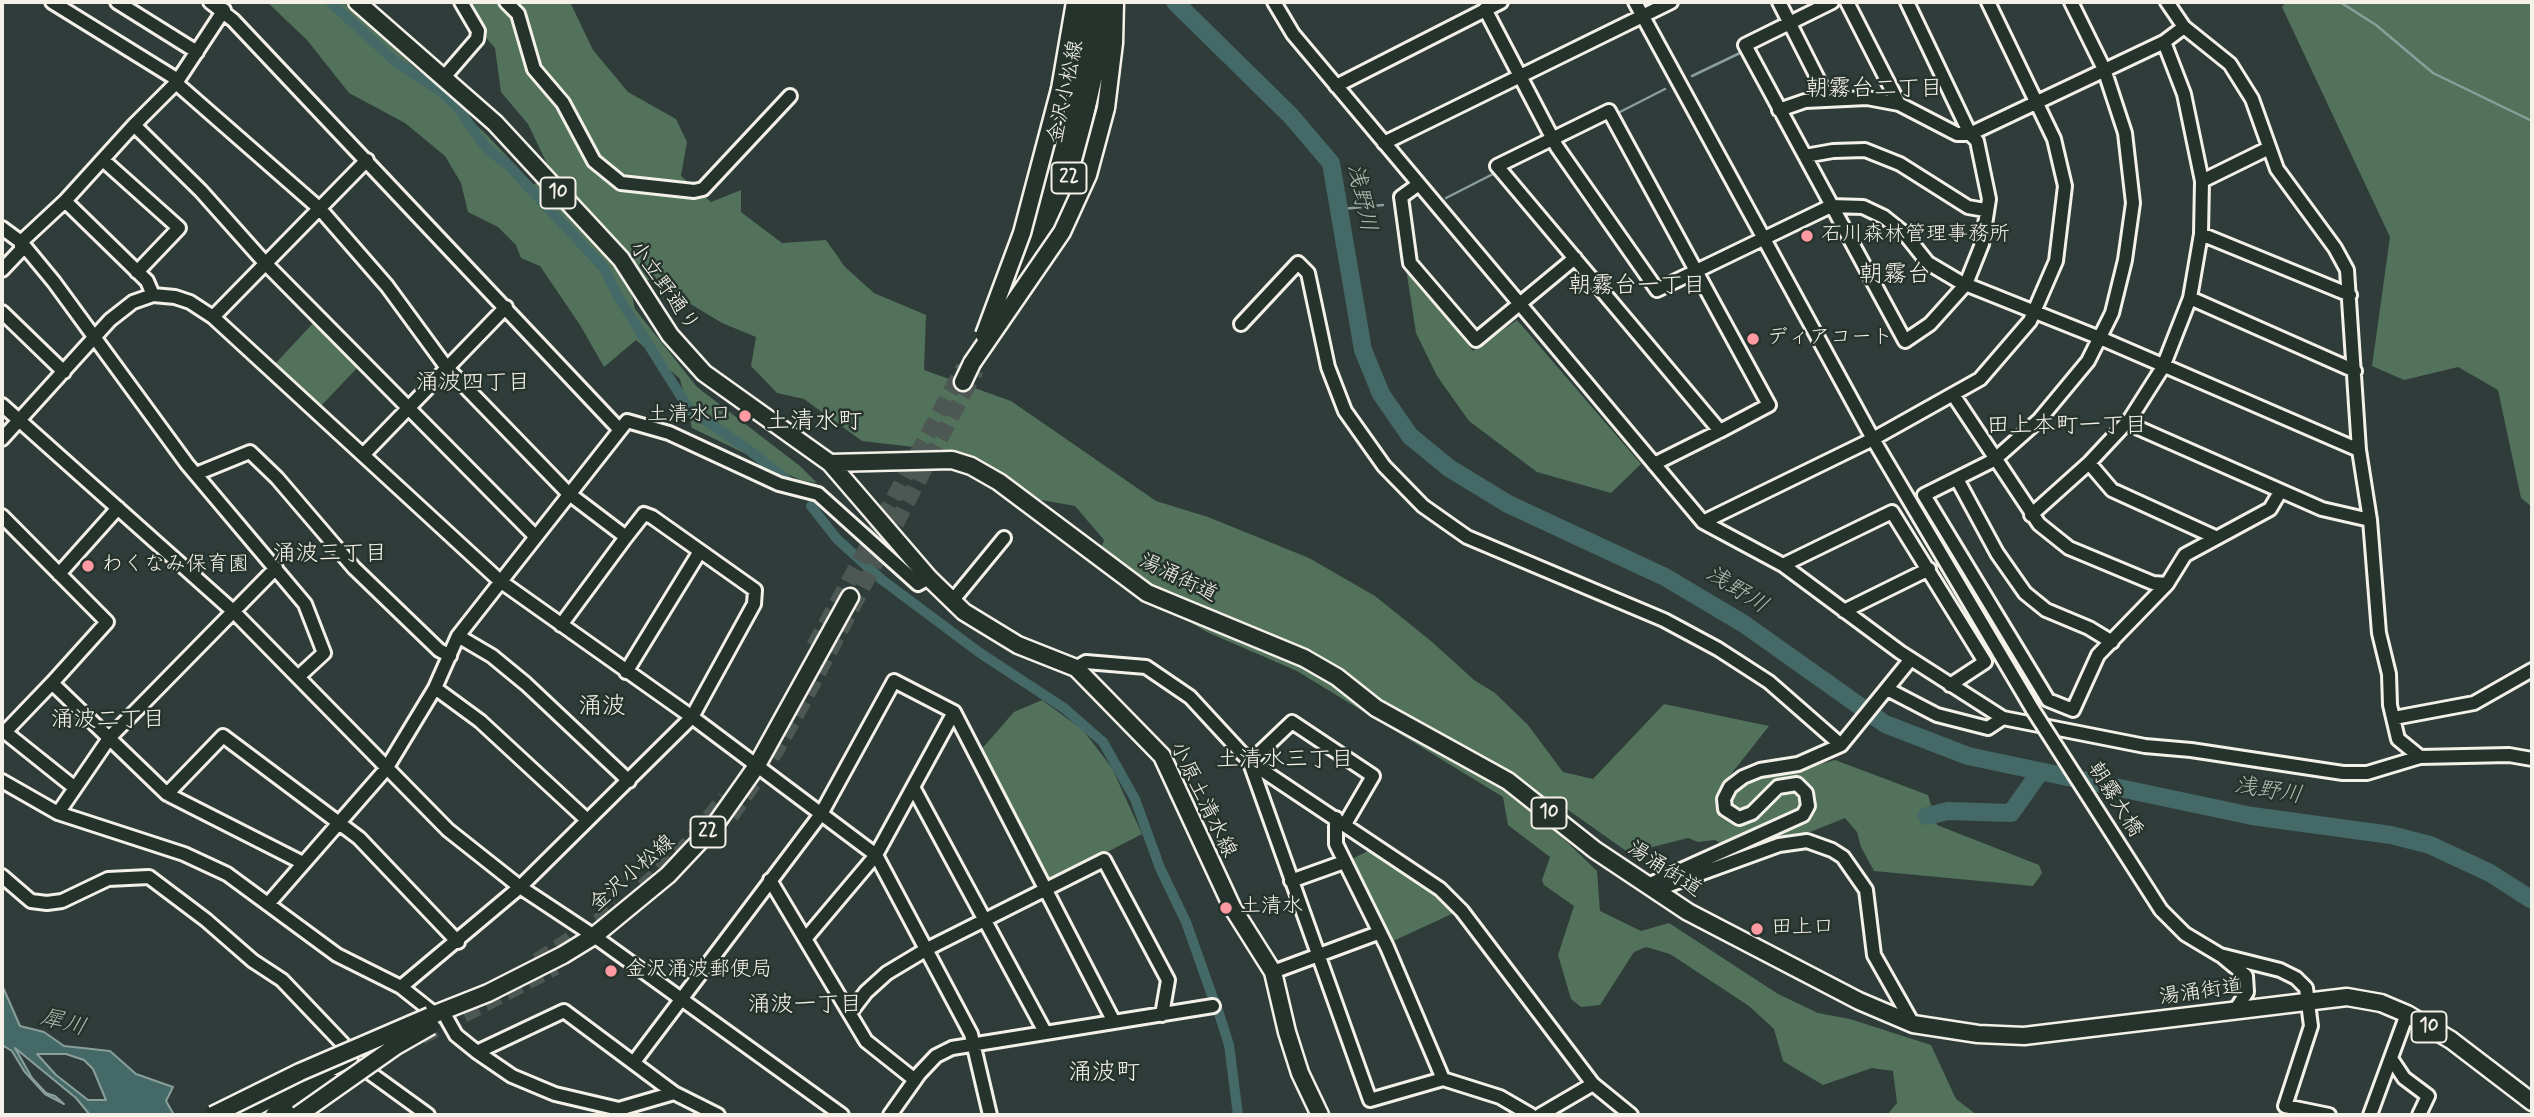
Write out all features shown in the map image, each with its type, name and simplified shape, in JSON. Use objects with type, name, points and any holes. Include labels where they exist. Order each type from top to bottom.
[{"type":"main road","name":"小立野通り","points":[[357,2],[445,76],[495,123],[621,259],[670,335],[697,366],[830,463]]},
{"type":"main road","name":"22","points":[[963,382],[1022,233],[1060,89],[1075,2]]},
{"type":"main road","name":"金沢小松線","points":[[1088,2],[1083,54],[1056,170],[987,337],[1044,243],[1067,186],[1089,102],[1103,2]]},
{"type":"main road","name":"22","points":[[972,363],[1062,232],[1088,175],[1107,108],[1115,2]]},
{"type":"main road","name":"湯涌街道","points":[[830,463],[939,460],[971,466],[999,482],[1147,593],[1304,658],[1337,677],[1376,708],[1508,781],[1595,850],[1688,912],[1859,1001],[1913,1024],[1978,1034],[2024,1036],[2347,997],[2381,1003],[2407,1014],[2451,1040],[2532,1102]]},
{"type":"main road","name":"小原土清水線","points":[[830,463],[929,578],[964,612],[1000,636],[1076,668],[1161,756],[1232,907],[1273,972],[1290,1042],[1320,1115]]},
{"type":"main road","name":"金沢小松線","points":[[438,1017],[472,1007],[488,993],[594,936],[668,875],[734,800],[756,767],[850,597]]},
{"type":"main road","name":"22","points":[[213,1115],[300,1072],[438,1017]]},
{"type":"main road","name":"22","points":[[298,1115],[438,1017]]},
{"type":"main road","points":[[245,1112],[389,1045],[274,1115]]},
{"type":"street","points":[[52,2],[73,7],[177,82],[320,209],[387,286],[447,368],[568,493],[626,537]]},
{"type":"street","points":[[117,2],[197,52]]},
{"type":"street","points":[[210,2],[224,10],[506,307],[595,407],[620,430]]},
{"type":"street","points":[[445,76],[477,39],[478,32],[461,2]]},
{"type":"street","points":[[506,2],[517,14],[534,69],[563,103],[585,149],[621,183],[703,189],[790,96]]},
{"type":"street","points":[[1274,2],[1293,34],[1703,522],[1783,565],[1911,659],[2003,718],[2144,746],[2343,772],[2367,773],[2420,757],[2509,755],[2532,759]]},
{"type":"street","points":[[1336,86],[1501,2]]},
{"type":"street","name":"朝霧大橋","points":[[1635,2],[1873,439],[2034,710],[2161,910],[2185,934],[2220,955]]},
{"type":"street","points":[[1384,143],[1671,2]]},
{"type":"street","points":[[1779,2],[1828,99]]},
{"type":"street","points":[[1832,2],[1745,45],[1905,341],[1930,324],[1966,284],[1982,244],[1988,220],[1985,210],[1989,200],[1985,170],[1976,141],[1970,134],[1907,2]]},
{"type":"street","points":[[1847,2],[1899,104]]},
{"type":"street","points":[[1703,522],[1954,396],[1980,379],[2034,313],[2056,261],[2065,186],[2054,139],[1988,2]]},
{"type":"street","points":[[2071,2],[2104,69],[2125,133],[2133,203],[2125,260],[2112,313],[2088,361],[2039,420],[1994,460],[1924,495],[2048,700],[2073,710],[2098,655],[2167,584],[2185,555],[2270,509],[2280,492]]},
{"type":"street","points":[[2167,2],[2185,27],[2231,64],[2252,99],[2269,148],[2291,190],[2335,248],[2347,270],[2356,371],[2359,450],[2370,520],[2379,633],[2389,674],[2398,739],[2420,757]]},
{"type":"street","points":[[1485,9],[1552,138],[1657,290],[1831,206],[1863,207],[1884,217],[1904,233],[1928,263],[1966,284],[2100,338],[2359,450]]},
{"type":"street","points":[[21,242],[65,201],[177,82],[224,10]]},
{"type":"street","points":[[1779,110],[1805,101],[1867,98],[1899,104],[1957,134],[1970,134],[2164,42],[2185,27]]},
{"type":"street","points":[[2031,515],[2090,463],[2127,423],[2163,367],[2190,298],[2201,234],[2202,181],[2184,94],[2164,42]]},
{"type":"street","points":[[1654,464],[1720,431],[1769,405],[1609,110],[1497,166],[1720,431]]},
{"type":"street","points":[[134,125],[201,191],[265,264],[535,536]]},
{"type":"street","points":[[2202,181],[2269,148]]},
{"type":"street","points":[[1805,156],[1833,151],[1865,150],[1900,164],[1968,207],[1985,210]]},
{"type":"street","points":[[103,160],[179,228],[137,272]]},
{"type":"street","points":[[213,317],[367,160]]},
{"type":"street","points":[[1419,184],[1401,197],[1410,263],[1476,340],[1521,306],[1575,258]]},
{"type":"street","points":[[65,201],[147,281],[153,295]]},
{"type":"street","points":[[2,228],[21,242],[196,474],[305,604],[322,642],[324,653],[298,677]]},
{"type":"street","points":[[2201,234],[2350,295]]},
{"type":"street","points":[[2,270],[22,250],[21,242]]},
{"type":"street","points":[[1241,324],[1298,263],[1308,273],[1328,367],[1345,411],[1384,466],[1415,499],[1444,523],[1467,537],[1664,620],[1717,649],[1769,682],[1845,741]]},
{"type":"street","points":[[2,439],[122,308],[153,295],[190,302],[213,317],[500,581],[692,717],[876,855],[927,949],[973,1043],[990,1115]]},
{"type":"street","points":[[2190,298],[2356,371]]},
{"type":"street","points":[[364,454],[506,307]]},
{"type":"street","points":[[2,312],[64,372]]},
{"type":"street","points":[[1954,396],[2031,515],[2069,548],[2153,583],[2167,584]]},
{"type":"street","points":[[2,405],[233,611],[448,830],[520,887],[594,936],[842,1115]]},
{"type":"street","points":[[268,904],[386,769],[435,688],[458,636],[627,421],[669,433],[779,484],[818,494],[918,584],[929,578]]},
{"type":"street","points":[[2127,423],[2322,509],[2370,520]]},
{"type":"street","points":[[196,474],[250,452],[277,478],[354,568],[439,650],[450,656]]},
{"type":"street","points":[[2090,463],[2112,490],[2215,537]]},
{"type":"street","points":[[1957,479],[1997,553],[2025,593],[2046,610],[2089,628],[2112,642]]},
{"type":"street","points":[[59,574],[118,508]]},
{"type":"street","points":[[1783,565],[1892,512],[1985,662],[1950,685]]},
{"type":"street","points":[[401,987],[458,942],[520,887],[692,717],[756,596],[755,590],[644,514],[561,625]]},
{"type":"street","points":[[2,516],[107,622],[5,732],[75,788]]},
{"type":"street","points":[[953,600],[1004,538]]},
{"type":"street","points":[[626,672],[699,553]]},
{"type":"street","points":[[58,813],[110,737],[276,568]]},
{"type":"street","points":[[1844,611],[1929,569]]},
{"type":"street","points":[[458,636],[492,656],[526,684],[629,781]]},
{"type":"street","points":[[1652,887],[1773,826],[1797,820],[1808,806],[1806,793],[1797,784],[1778,787],[1752,813],[1739,818],[1725,809],[1724,799],[1730,787],[1743,777],[1760,770],[1798,764],[1845,741],[1911,659]]},
{"type":"street","points":[[1076,668],[1086,662],[1146,667],[1190,697],[1250,762],[1440,889],[1462,911],[1593,1084],[1631,1115]]},
{"type":"street","points":[[2394,718],[2474,703],[2532,670]]},
{"type":"street","points":[[634,1062],[821,814],[894,681],[954,712],[1114,1022]]},
{"type":"street","points":[[52,682],[167,794],[303,863]]},
{"type":"street","points":[[435,688],[481,721],[586,819]]},
{"type":"street","points":[[1885,691],[1937,715],[1987,728],[2003,718]]},
{"type":"street","points":[[806,938],[876,855],[954,712]]},
{"type":"street","points":[[1250,762],[1292,722],[1373,776],[1341,821],[1336,844],[1387,947],[1443,1079]]},
{"type":"street","points":[[167,794],[223,736],[359,838],[458,942]]},
{"type":"street","points":[[1250,762],[1317,957],[1370,1100],[1443,1079],[1500,1097],[1531,1115]]},
{"type":"street","points":[[2,782],[58,813],[184,854],[227,874],[337,955],[401,987],[477,1052],[512,1076],[555,1094],[604,1108],[634,1107],[674,1093]]},
{"type":"street","points":[[913,787],[1045,1032]]},
{"type":"street","points":[[1652,887],[1779,845],[1807,841],[1832,850],[1843,857],[1866,890],[1874,955],[1913,1024]]},
{"type":"street","points":[[850,1013],[866,992],[887,973],[927,949],[1104,860],[1168,980],[1162,1015]]},
{"type":"street","points":[[1291,881],[1345,862]]},
{"type":"street","points":[[2,876],[31,901],[47,903],[62,901],[108,879],[126,876],[149,877],[206,920],[253,961],[282,980],[343,1044]]},
{"type":"street","points":[[770,880],[866,1041],[915,1080]]},
{"type":"street","points":[[1273,972],[1378,933]]},
{"type":"street","points":[[2220,955],[2248,960],[2296,978],[2306,988],[2311,1027],[2285,1106],[2302,1113],[2329,1115]]},
{"type":"street","points":[[2220,955],[2246,976],[2247,992],[2236,1009]]},
{"type":"street","points":[[890,1115],[936,1056],[973,1043],[1213,1006]]},
{"type":"street","points":[[477,1052],[564,1011],[674,1093],[718,1115]]},
{"type":"street","points":[[2370,1115],[2407,1014]]},
{"type":"street","points":[[2392,1060],[2404,1078],[2428,1096],[2418,1115]]},
{"type":"street","points":[[370,1073],[428,1115]]},
{"type":"street","points":[[1540,1115],[1593,1084]]},
{"type":"green space","points":[[267,2],[344,2],[486,134],[534,185],[550,170],[528,124],[501,92],[495,48],[472,22],[468,2],[570,2],[593,50],[628,92],[676,119],[687,142],[681,176],[711,202],[741,190],[741,212],[782,243],[826,240],[845,267],[874,293],[926,315],[924,370],[1011,401],[1156,501],[1208,517],[1309,558],[1375,596],[1474,680],[1495,693],[1528,725],[1563,772],[1593,779],[1664,704],[1769,726],[1724,783],[1785,774],[1835,760],[1928,795],[1937,825],[2039,865],[2042,873],[2033,886],[1874,871],[1861,847],[1857,832],[1845,818],[1813,831],[1737,853],[1715,840],[1698,842],[1688,838],[1629,853],[1554,800],[1541,817],[1597,871],[1600,911],[1641,931],[1669,923],[1778,994],[1818,1013],[1850,1019],[1931,1045],[1956,1099],[1977,1115],[1887,1115],[1897,1103],[1893,1071],[1872,1068],[1823,1085],[1783,1061],[1774,1029],[1749,1006],[1670,954],[1646,947],[1634,952],[1600,1005],[1581,1007],[1571,999],[1558,955],[1574,906],[1544,885],[1542,880],[1550,857],[1508,825],[1503,797],[1297,671],[1207,632],[1095,567],[1104,540],[1075,506],[1041,500],[986,464],[956,452],[862,441],[804,399],[777,393],[751,366],[756,337],[722,323],[651,280],[629,281],[635,309],[697,387],[800,466],[817,483],[800,480],[692,428],[680,379],[636,340],[604,367],[580,325],[540,266],[521,258],[516,245],[498,227],[468,212],[461,183],[445,156],[405,123],[349,93],[307,40]]},
{"type":"green space","points":[[2285,2],[2532,2],[2532,507],[2521,498],[2498,390],[2458,367],[2404,380],[2372,366],[2390,237],[2282,7]]},
{"type":"green space","points":[[1406,268],[1473,351],[1517,320],[1641,464],[1611,493],[1537,472],[1469,421],[1437,376],[1416,333]]},
{"type":"green space","points":[[315,321],[359,366],[321,406],[275,364]]},
{"type":"green space","points":[[1042,700],[1083,730],[1112,768],[1142,834],[1053,880],[1046,876],[980,751],[1014,712]]},
{"type":"green space","points":[[1372,849],[1438,894],[1456,912],[1391,942],[1350,860]]},
{"type":"water","points":[[2,985],[20,1026],[44,1032],[64,1046],[110,1051],[136,1074],[173,1087],[166,1101],[174,1115],[90,1115],[76,1098],[15,1048],[32,1078],[46,1093],[55,1096],[64,1104],[45,1094],[24,1071],[12,1051],[2,1045]],"holes":[[[37,1054],[66,1054],[84,1060],[93,1069],[106,1100],[88,1100],[56,1075]]]},
{"type":"waterway","points":[[330,2],[396,62],[442,92],[458,108]]},
{"type":"waterway","name":"浅野川","points":[[1175,2],[1291,116],[1331,163],[1363,350],[1381,394],[1410,436],[1449,468],[1508,504],[1665,577],[1744,624],[1885,724],[1968,756],[2252,816],[2391,835],[2430,845],[2490,873],[2532,900]]},
{"type":"waterway","points":[[2340,2],[2376,25],[2433,73],[2532,121]]},
{"type":"waterway","points":[[1692,76],[1742,52]]},
{"type":"waterway","points":[[1616,114],[1665,89]]},
{"type":"waterway","points":[[459,109],[486,148],[509,166],[604,268],[617,295],[689,409]]},
{"type":"waterway","points":[[1446,198],[1495,173]]},
{"type":"waterway","points":[[1342,209],[1383,205]]},
{"type":"waterway","points":[[691,411],[745,447],[787,480]]},
{"type":"waterway","points":[[811,506],[837,539],[881,579],[980,653],[1064,708],[1103,742],[1135,799],[1160,868],[1186,922],[1214,1001]]},
{"type":"waterway","points":[[1927,816],[1948,811],[2011,813],[2040,772]]},
{"type":"waterway","points":[[1216,1004],[1229,1045],[1238,1115]]},
{"type":"tunnel","points":[[814,646],[964,367]]},
{"type":"tunnel","points":[[731,816],[776,751],[800,708],[976,370]]},
{"type":"tunnel","points":[[643,887],[681,852],[725,798]]},
{"type":"tunnel","points":[[537,961],[618,908]]},
{"type":"tunnel","points":[[421,1037],[556,967]]},
{"type":"place","name":"石川森林管理事務所","points":[[1807,236]]},
{"type":"place","name":"ディアコート","points":[[1753,339]]},
{"type":"place","name":"土清水口","points":[[745,416]]},
{"type":"place","name":"わくなみ保育園","points":[[88,566]]},
{"type":"place","name":"土清水","points":[[1226,908]]},
{"type":"place","name":"田上口","points":[[1757,929]]},
{"type":"place","name":"金沢涌波郵便局","points":[[611,971]]},
{"type":"district","name":"朝霧台二丁目","points":[[1874,90]]},
{"type":"district","name":"朝霧台","points":[[1895,276]]},
{"type":"district","name":"朝霧台一丁目","points":[[1637,287]]},
{"type":"district","name":"涌波四丁目","points":[[473,384]]},
{"type":"district","name":"土清水町","points":[[814,423]]},
{"type":"district","name":"田上本町一丁目","points":[[2067,427]]},
{"type":"district","name":"涌波三丁目","points":[[330,555]]},
{"type":"district","name":"涌波","points":[[602,708]]},
{"type":"district","name":"涌波二丁目","points":[[108,721]]},
{"type":"district","name":"土清水三丁目","points":[[1285,761]]},
{"type":"district","name":"涌波一丁目","points":[[805,1006]]},
{"type":"district","name":"涌波町","points":[[1104,1074]]},
{"type":"water label","name":"犀川","points":[[63,1024]]}]
